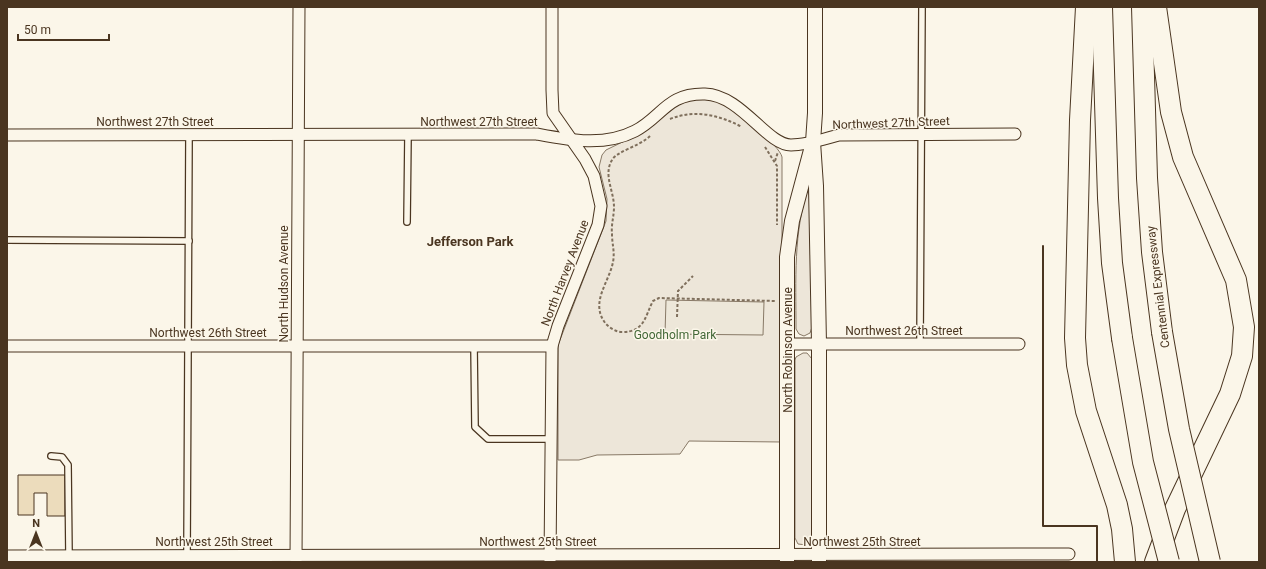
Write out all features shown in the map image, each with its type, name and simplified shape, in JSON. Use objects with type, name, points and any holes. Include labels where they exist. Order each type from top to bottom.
[{"type":"highway","points":[[1086,7],[1080,120],[1075,338],[1077,365],[1085,405],[1117,505],[1125,562]]},
{"type":"highway","points":[[1102,7],[1108,198],[1112,263],[1122,338],[1143,462],[1169,562]]},
{"type":"highway","name":"Centennial Expressway","points":[[1142,7],[1148,193],[1152,252],[1162,332],[1179,429],[1210,562]]},
{"type":"highway","points":[[1155,562],[1175,509],[1232,388],[1242,356],[1244,326],[1236,280],[1186,163],[1170,112],[1156,7]]},
{"type":"street","name":"North Hudson Avenue","points":[[296,559],[299,7]]},
{"type":"street","name":"North Harvey Avenue","points":[[550,558],[552,346],[558,326],[598,224],[601,206],[594,176],[585,159],[556,118],[552,105],[552,7]]},
{"type":"street","name":"North Robinson Avenue","points":[[815,7],[815,113],[813,142],[816,186],[819,344],[818,558]]},
{"type":"street","name":"Northwest 27th Street","points":[[7,135],[298,136],[537,134],[572,141],[606,140],[622,136],[642,127],[674,100],[689,95],[705,94],[727,99],[781,142],[791,145],[813,142],[839,135],[1015,134]]},
{"type":"street","name":"North Robinson Avenue","points":[[787,558],[789,245],[792,221],[800,184],[813,142]]},
{"type":"street","name":"Northwest 26th Street","points":[[788,344],[1019,344]]},
{"type":"street","name":"Northwest 26th Street","points":[[7,346],[552,346]]},
{"type":"street","name":"Northwest 25th Street","points":[[7,556],[187,555],[296,559],[404,559],[919,558],[1069,554]]},
{"type":"lane","points":[[920,344],[922,7]]},
{"type":"lane","points":[[187,555],[190,135]]},
{"type":"lane","points":[[407,222],[408,135]]},
{"type":"lane","points":[[7,240],[189,241]]},
{"type":"lane","points":[[474,346],[475,427],[488,439],[551,439]]},
{"type":"lane","points":[[51,456],[62,457],[68,465],[69,556]]},
{"type":"path","points":[[664,123],[679,116],[693,113],[715,116],[743,128]]},
{"type":"path","points":[[655,132],[640,144],[615,156],[610,164],[609,177],[614,208],[612,233],[614,254],[611,271],[598,303],[601,318],[609,327],[619,332],[630,332],[642,324],[647,318],[653,301],[659,298],[772,301]]},
{"type":"path","points":[[760,141],[770,152],[777,166],[777,229]]},
{"type":"path","points":[[677,317],[678,291],[693,276]]},
{"type":"path","points":[[777,297],[777,307]]},
{"type":"green space","name":"Goodholm Park","points":[[708,99],[726,105],[739,114],[774,145],[782,157],[782,442],[689,441],[680,454],[597,455],[579,460],[558,460],[558,345],[606,221],[607,199],[599,167],[602,155],[606,150],[641,133],[667,110],[685,100]]},
{"type":"green space","points":[[809,185],[811,186],[812,327],[810,333],[804,336],[799,334],[796,329],[796,256],[800,220]]},
{"type":"green space","points":[[803,353],[807,353],[812,359],[812,537],[807,545],[798,544],[795,538],[795,360],[796,357]]},
{"type":"shaded area","points":[[666,300],[764,302],[763,335],[665,334]]},
{"type":"building","points":[[18,475],[65,475],[65,516],[47,516],[47,493],[34,493],[34,515],[18,515]]},
{"type":"wall","points":[[1043,246],[1043,526],[1097,526],[1097,562]]},
{"type":"district","name":"Jefferson Park","points":[[470,241]]}]
